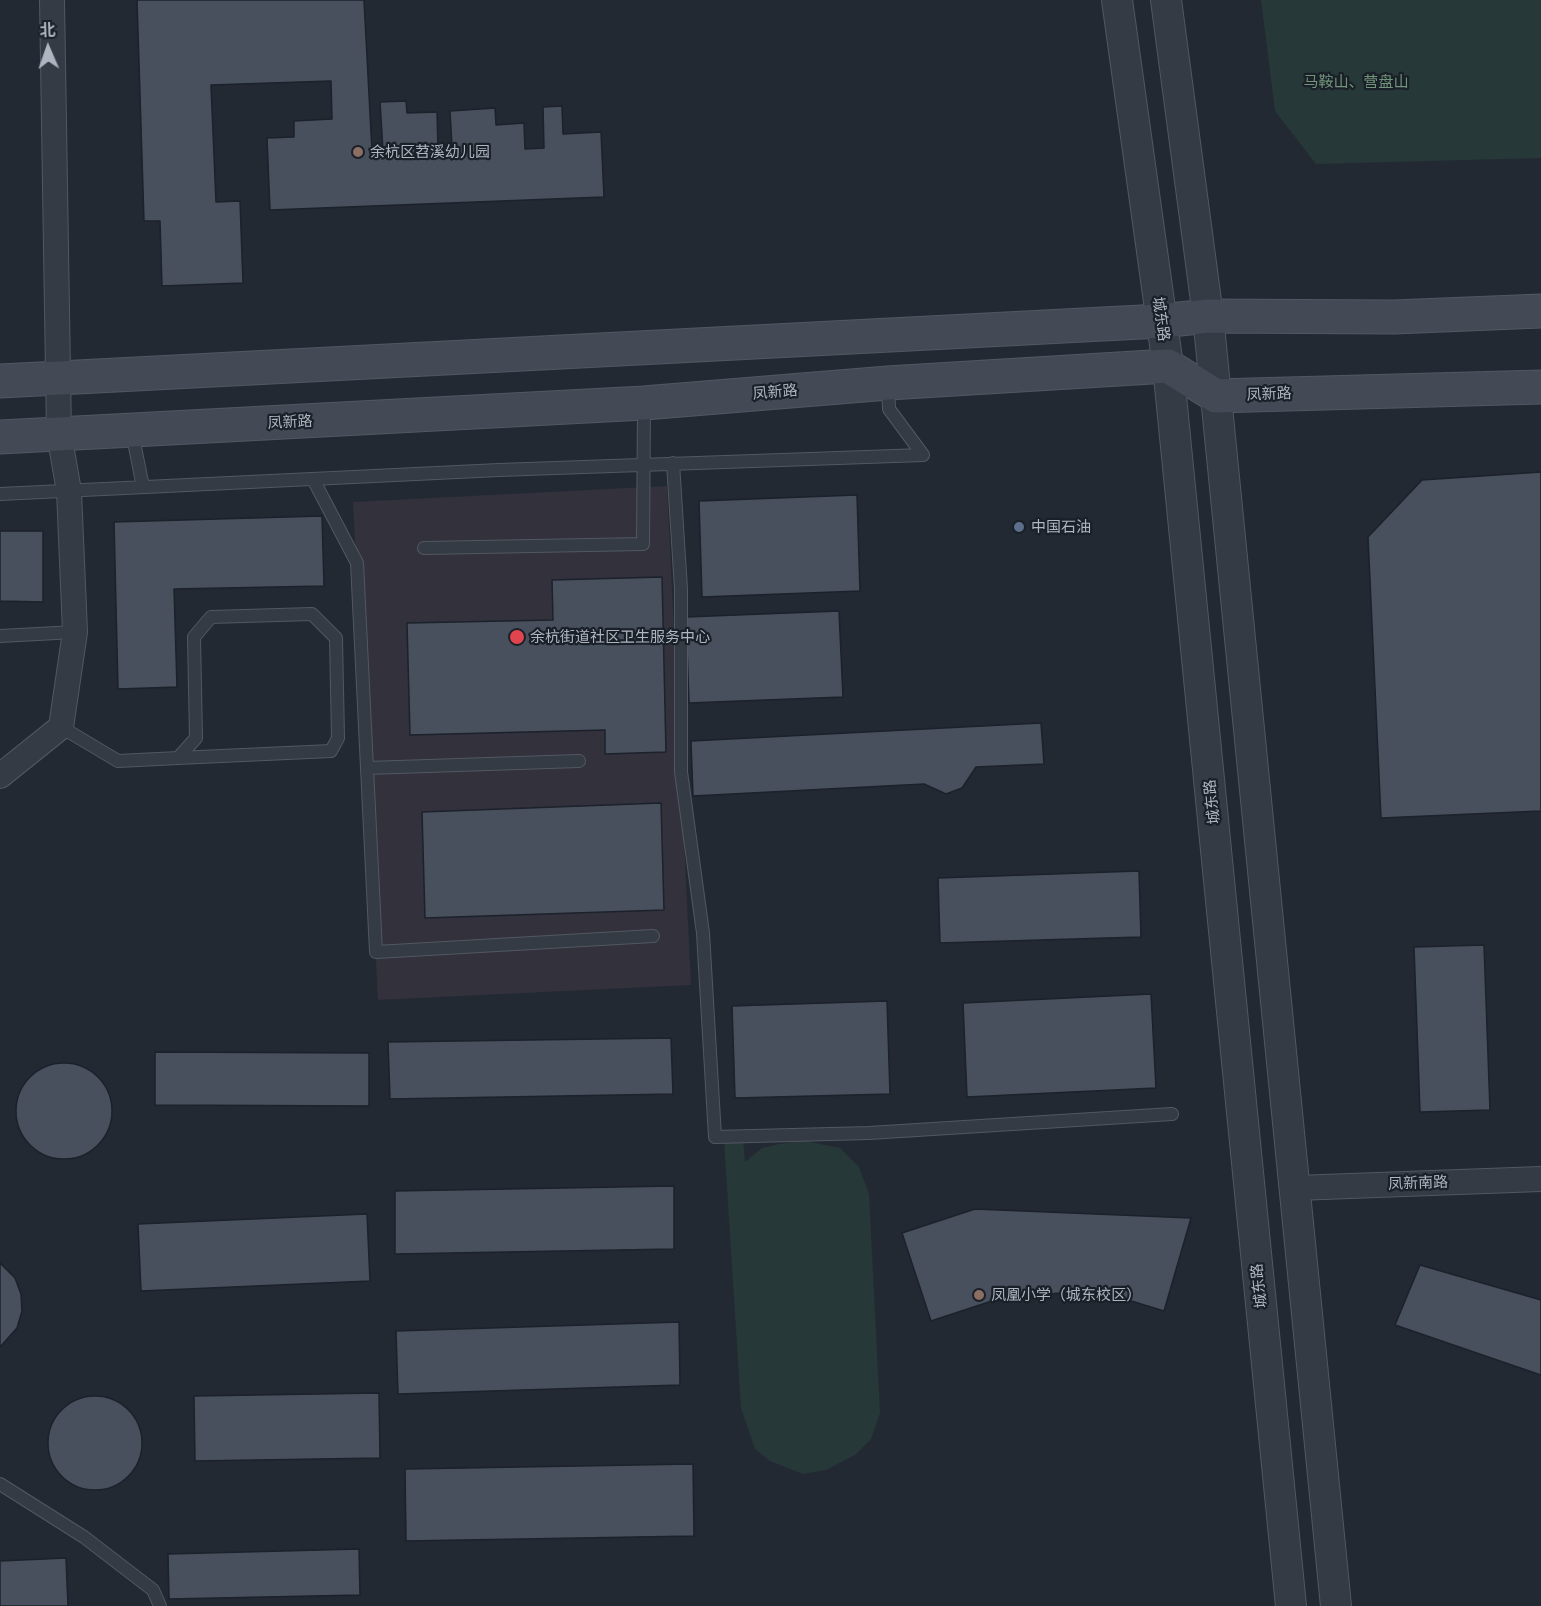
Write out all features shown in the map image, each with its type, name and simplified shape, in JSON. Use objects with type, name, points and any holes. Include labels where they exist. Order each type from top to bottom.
[{"type":"main road","points":[[0,381],[1161,321],[1208,316],[1394,317],[1541,311]]},
{"type":"main road","points":[[1168,366],[1216,396]]},
{"type":"main road","name":"凤新路","points":[[0,438],[644,404],[888,383],[1168,366]]},
{"type":"main road","name":"凤新路","points":[[1216,396],[1541,387]]},
{"type":"street","points":[[0,776],[61,727],[75,632],[69,491],[59,434],[52,0]]},
{"type":"street","name":"城东路","points":[[1117,0],[1168,366],[1291,1606]]},
{"type":"street","points":[[1166,0],[1208,316],[1336,1606]]},
{"type":"street","name":"凤新南路","points":[[1296,1188],[1541,1179]]},
{"type":"lane","points":[[0,494],[643,465],[923,455],[889,409],[888,383]]},
{"type":"lane","points":[[424,548],[643,544],[644,404]]},
{"type":"lane","points":[[132,431],[143,487]]},
{"type":"lane","points":[[674,464],[681,589],[681,772],[703,933],[715,1137],[869,1133],[1172,1114]]},
{"type":"lane","points":[[313,479],[357,563],[376,952],[653,936]]},
{"type":"lane","points":[[61,727],[118,761],[331,751],[338,738],[336,638],[312,614],[211,617],[194,637],[196,738],[178,758]]},
{"type":"lane","points":[[0,636],[75,632]]},
{"type":"lane","points":[[367,768],[579,761]]},
{"type":"lane","points":[[0,1484],[84,1537],[153,1590],[160,1606]]},
{"type":"shaded area","name":"余杭街道社区卫生服务中心","points":[[667,486],[691,985],[378,1000],[353,502]]},
{"type":"green space","name":"马鞍山、营盘山","points":[[1261,0],[1541,0],[1541,158],[1316,164],[1275,111]]},
{"type":"green space","points":[[724,1140],[743,1140],[745,1162],[762,1148],[779,1144],[805,1141],[840,1148],[859,1167],[869,1194],[880,1413],[871,1439],[855,1455],[826,1470],[803,1474],[770,1461],[755,1449],[741,1408]]},
{"type":"building","points":[[137,0],[364,0],[372,151],[383,151],[380,102],[406,101],[407,113],[437,112],[438,147],[452,146],[450,111],[495,108],[496,125],[524,123],[525,149],[544,148],[543,107],[562,106],[563,134],[601,132],[604,197],[270,210],[267,138],[294,137],[294,121],[332,119],[331,81],[211,85],[216,202],[240,201],[243,283],[162,286],[160,221],[144,221]]},
{"type":"building","points":[[1541,472],[1541,811],[1381,818],[1368,537],[1422,480]]},
{"type":"building","points":[[857,495],[860,591],[702,597],[699,501]]},
{"type":"building","points":[[322,516],[324,586],[174,589],[177,687],[118,689],[114,522]]},
{"type":"building","points":[[0,531],[43,531],[43,602],[0,601]]},
{"type":"building","points":[[662,577],[666,752],[605,754],[605,730],[410,735],[407,623],[553,620],[552,580]]},
{"type":"building","points":[[839,611],[843,697],[689,703],[686,617]]},
{"type":"building","points":[[1041,723],[1044,764],[976,767],[962,788],[946,794],[924,784],[693,796],[691,741]]},
{"type":"building","points":[[661,803],[664,910],[425,918],[422,812]]},
{"type":"building","points":[[1139,871],[1141,937],[940,943],[938,878]]},
{"type":"building","points":[[1484,945],[1490,1110],[1420,1112],[1414,947]]},
{"type":"building","points":[[1151,994],[1156,1088],[967,1097],[963,1003]]},
{"type":"building","points":[[887,1001],[890,1094],[735,1098],[732,1006]]},
{"type":"building","points":[[671,1038],[673,1094],[390,1099],[388,1042]]},
{"type":"building","points":[[155,1052],[369,1053],[369,1106],[155,1105]]},
{"type":"building","points":[[64,1063],[82,1067],[98,1077],[108,1093],[112,1111],[108,1129],[98,1145],[82,1155],[64,1159],[46,1155],[30,1145],[20,1129],[16,1111],[20,1093],[30,1077],[46,1067]]},
{"type":"building","points":[[674,1186],[674,1249],[395,1254],[395,1191]]},
{"type":"building","points":[[975,1209],[1191,1218],[1164,1311],[1095,1290],[1001,1298],[931,1321],[902,1233]]},
{"type":"building","points":[[367,1214],[370,1281],[141,1291],[138,1224]]},
{"type":"building","points":[[0,1263],[15,1278],[21,1294],[22,1311],[17,1328],[0,1347]]},
{"type":"building","points":[[1420,1265],[1541,1300],[1541,1375],[1395,1325]]},
{"type":"building","points":[[679,1322],[680,1385],[398,1394],[396,1331]]},
{"type":"building","points":[[379,1393],[380,1458],[195,1461],[194,1396]]},
{"type":"building","points":[[95,1396],[113,1400],[128,1410],[138,1425],[142,1443],[138,1461],[128,1476],[113,1486],[95,1490],[77,1486],[62,1476],[52,1461],[48,1443],[52,1425],[62,1410],[77,1400]]},
{"type":"building","points":[[693,1464],[694,1536],[406,1541],[405,1469]]},
{"type":"building","points":[[359,1549],[360,1595],[169,1599],[168,1554]]},
{"type":"building","points":[[66,1558],[68,1606],[0,1606],[0,1561]]},
{"type":"place","name":"余杭区苕溪幼儿园","points":[[358,152]]},
{"type":"place","name":"中国石油","points":[[1019,527]]},
{"type":"place","name":"余杭街道社区卫生服务中心","points":[[517,637]]},
{"type":"place","name":"凤凰小学（城东校区）","points":[[979,1295]]}]
